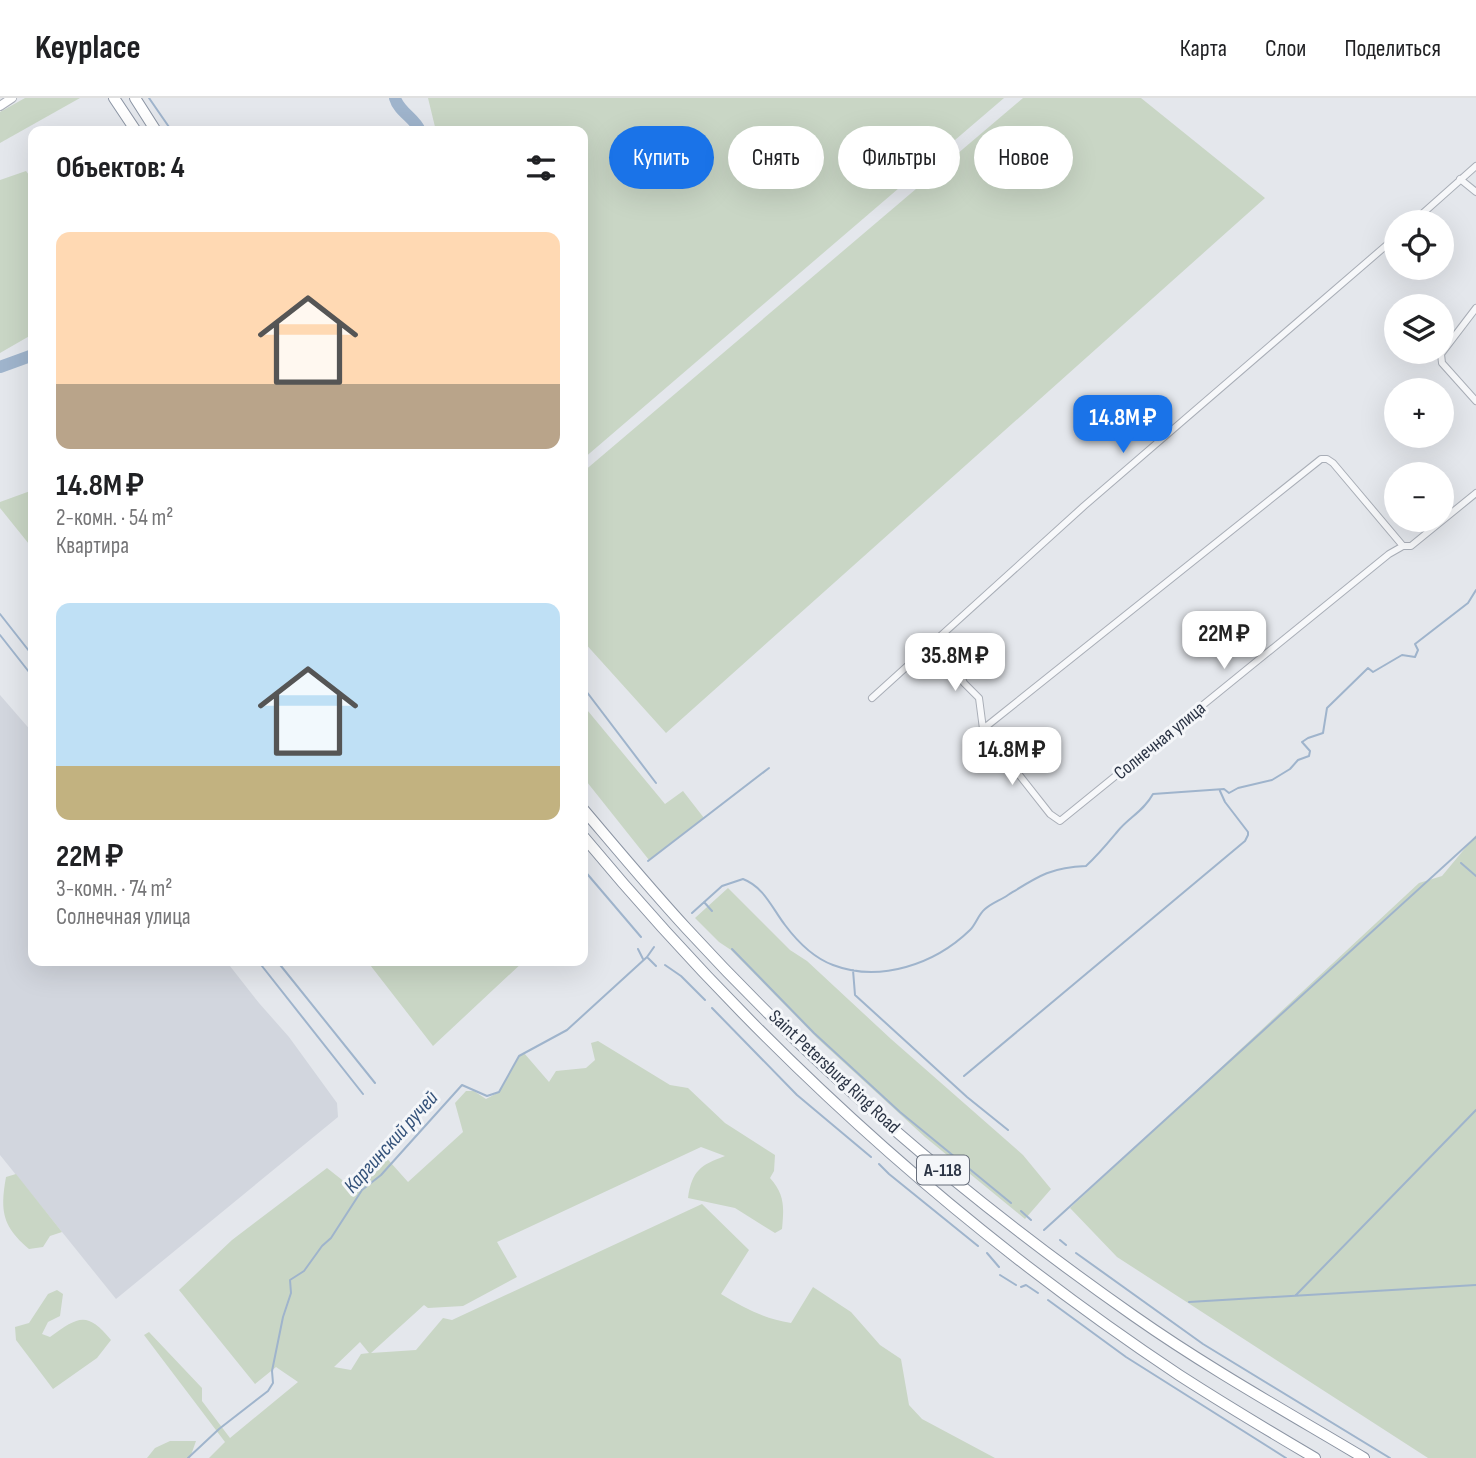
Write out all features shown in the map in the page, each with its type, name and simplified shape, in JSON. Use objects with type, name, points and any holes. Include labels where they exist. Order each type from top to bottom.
[{"type":"highway","points":[[114,98],[133,126]]},
{"type":"highway","points":[[135,98],[153,126]]},
{"type":"highway","name":"Saint Petersburg Ring Road","points":[[588,815],[687,930],[822,1064],[996,1214],[1135,1317],[1223,1374],[1364,1458]]},
{"type":"highway","name":"Saint Petersburg Ring Road","points":[[588,842],[675,942],[773,1046],[923,1182],[1015,1256],[1179,1375],[1315,1458]]},
{"type":"main road","points":[[0,106],[12,98]]},
{"type":"street","points":[[1426,210],[1476,166]]},
{"type":"street","points":[[1460,179],[1476,192]]},
{"type":"street","points":[[872,698],[1084,506],[1384,247]]},
{"type":"street","points":[[1476,308],[1441,354],[1442,363],[1476,401]]},
{"type":"street","points":[[984,729],[1321,459],[1333,463],[1402,546],[1411,546],[1476,493]]},
{"type":"street","name":"Солнечная улица","points":[[936,640],[956,666],[964,683],[979,698],[984,729],[1050,814],[1060,821],[1402,546]]},
{"type":"shaded area","points":[[0,695],[28,727],[28,966],[230,966],[289,1037],[337,1103],[338,1117],[116,1299],[0,1155]]},
{"type":"green space","points":[[25,98],[80,98],[0,143],[0,112]]},
{"type":"green space","points":[[428,98],[1004,98],[960,136],[960,126],[838,126],[838,189],[898,189],[588,455],[588,126],[435,126]]},
{"type":"green space","points":[[1023,98],[1141,98],[1265,198],[666,733],[588,647],[588,468],[916,189],[960,189],[960,152],[974,140],[974,189],[1073,189],[1073,126],[990,126]]},
{"type":"green space","points":[[26,171],[28,174],[28,337],[0,353],[0,180]]},
{"type":"green space","points":[[28,492],[28,543],[0,508],[0,502]]},
{"type":"green space","points":[[588,711],[665,804],[683,791],[704,818],[649,860],[588,783]]},
{"type":"green space","points":[[1476,835],[1476,1458],[1428,1458],[1117,1257],[1070,1208],[1419,883],[1442,876]]},
{"type":"green space","points":[[728,888],[790,950],[807,961],[1023,1155],[1051,1189],[1025,1219],[925,1137],[817,1038],[731,950],[695,918]]},
{"type":"green space","points":[[371,966],[519,966],[433,1046]]},
{"type":"green space","points":[[598,1041],[670,1085],[688,1088],[725,1123],[775,1155],[774,1171],[770,1178],[782,1202],[782,1229],[775,1233],[735,1208],[688,1198],[692,1181],[699,1170],[725,1156],[701,1147],[497,1242],[517,1277],[463,1306],[428,1308],[424,1305],[371,1353],[416,1350],[443,1318],[452,1320],[702,1204],[749,1250],[721,1294],[754,1312],[791,1323],[813,1287],[851,1312],[880,1345],[901,1359],[909,1405],[922,1419],[995,1458],[209,1458],[225,1442],[144,1335],[149,1332],[202,1388],[202,1401],[230,1438],[298,1382],[276,1367],[255,1384],[179,1290],[232,1240],[327,1168],[351,1187],[383,1154],[408,1182],[463,1132],[455,1103],[466,1091],[474,1091],[486,1099],[499,1092],[519,1056],[524,1053],[549,1082],[556,1071],[586,1068],[595,1060],[591,1043]],"holes":[[[360,1342],[369,1353],[361,1354],[351,1370],[334,1367]]]},
{"type":"green space","points":[[16,1174],[62,1232],[50,1236],[43,1247],[29,1249],[13,1233],[5,1217],[3,1199],[6,1177]]},
{"type":"green space","points":[[57,1290],[63,1294],[60,1316],[48,1322],[42,1334],[50,1337],[68,1325],[82,1320],[95,1324],[111,1340],[97,1358],[53,1389],[16,1340],[15,1327],[29,1323],[48,1294]]},
{"type":"green space","points":[[170,1441],[196,1441],[190,1458],[147,1458],[155,1448]]},
{"type":"waterway","points":[[149,98],[168,126]]},
{"type":"waterway","points":[[395,98],[417,126]]},
{"type":"waterway","points":[[0,367],[28,357]]},
{"type":"waterway","name":"Каргинский ручей","points":[[692,913],[722,886],[743,879],[757,887],[800,943],[826,962],[851,970],[869,972],[888,971],[924,961],[956,942],[970,930],[988,907],[1028,883],[1054,871],[1086,866],[1153,794],[1224,789],[1229,793],[1238,788],[1272,780],[1290,769],[1298,760],[1309,756],[1310,751],[1302,742],[1323,733],[1327,708],[1368,668],[1373,672],[1402,655],[1415,657],[1418,650],[1415,644],[1468,603],[1476,590]]},
{"type":"waterway","points":[[0,614],[28,650]]},
{"type":"waterway","points":[[0,635],[28,671]]},
{"type":"waterway","points":[[588,694],[656,783]]},
{"type":"waterway","points":[[648,861],[769,768]]},
{"type":"waterway","points":[[964,1076],[1245,841],[1248,832],[1220,791]]},
{"type":"waterway","points":[[1044,1230],[1476,837]]},
{"type":"waterway","points":[[1461,863],[1476,876]]},
{"type":"waterway","points":[[588,875],[641,937]]},
{"type":"waterway","points":[[704,902],[712,911]]},
{"type":"waterway","name":"Каргинский ручей","points":[[188,1458],[219,1429],[268,1391],[273,1383],[272,1371],[291,1293],[290,1280],[304,1271],[331,1238],[362,1190],[381,1175],[462,1085],[487,1096],[499,1092],[519,1056],[567,1030],[647,957],[654,947]]},
{"type":"waterway","points":[[638,949],[643,959]]},
{"type":"waterway","points":[[732,949],[814,1033],[900,1112],[1011,1203]]},
{"type":"waterway","points":[[648,958],[656,966]]},
{"type":"waterway","points":[[665,965],[681,976],[705,1000]]},
{"type":"waterway","points":[[262,966],[363,1094]]},
{"type":"waterway","points":[[281,966],[375,1083]]},
{"type":"waterway","points":[[853,970],[855,995],[967,1097],[1008,1130]]},
{"type":"waterway","points":[[712,1008],[797,1095],[871,1157]]},
{"type":"waterway","points":[[1296,1295],[1476,1110]]},
{"type":"waterway","points":[[879,1164],[978,1246]]},
{"type":"waterway","points":[[1021,1211],[1031,1220]]},
{"type":"waterway","points":[[1060,1240],[1066,1245]]},
{"type":"waterway","points":[[987,1253],[999,1267]]},
{"type":"waterway","points":[[1076,1253],[1203,1344],[1390,1458]]},
{"type":"waterway","points":[[1000,1275],[1016,1285]]},
{"type":"waterway","points":[[1021,1287],[1026,1285],[1038,1293]]},
{"type":"waterway","points":[[1189,1302],[1476,1285]]},
{"type":"waterway","points":[[1048,1300],[1126,1357],[1286,1458]]}]
